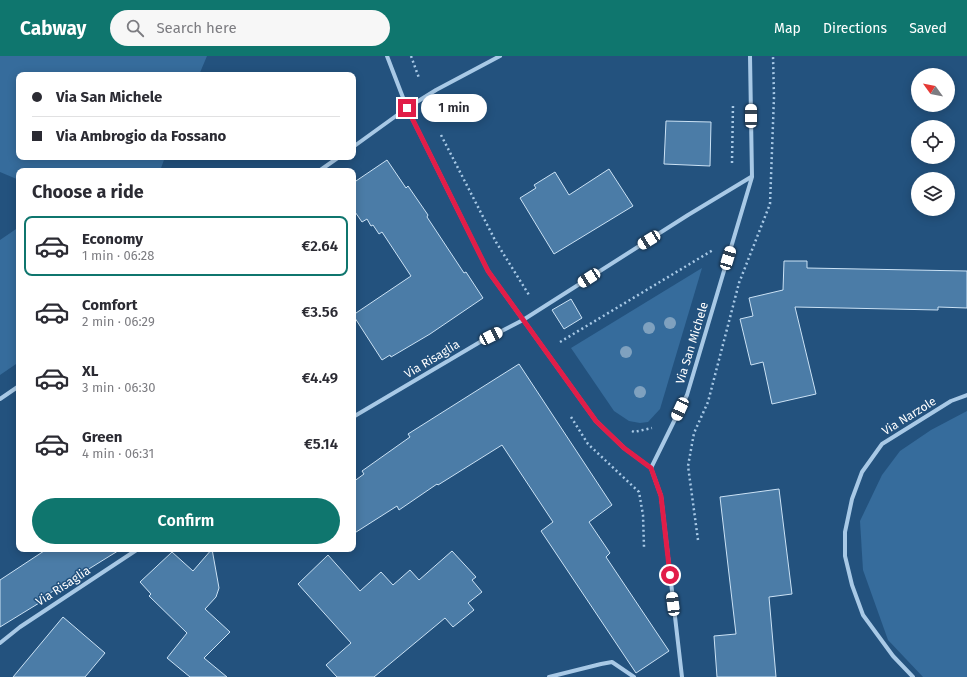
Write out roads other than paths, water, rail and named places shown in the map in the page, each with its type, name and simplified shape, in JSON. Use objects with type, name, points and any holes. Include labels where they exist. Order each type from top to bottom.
[{"type":"street","points":[[387,56],[407,108],[488,271],[596,421],[624,448],[651,468],[661,496],[682,677]]},
{"type":"street","points":[[356,145],[407,108],[436,90],[500,56]]},
{"type":"street","name":"Via San Michele","points":[[651,468],[687,395],[752,177],[750,56]]},
{"type":"street","points":[[323,168],[335,160]]},
{"type":"street","name":"Via Risaglia","points":[[356,415],[480,342],[523,320],[752,177]]},
{"type":"street","points":[[0,399],[16,388]]},
{"type":"street","name":"Via Narzole","points":[[913,677],[893,656],[863,615],[852,585],[845,556],[846,532],[851,505],[862,472],[882,444],[951,401],[967,395]]},
{"type":"street","name":"Via Risaglia","points":[[0,643],[20,627],[133,552]]},
{"type":"street","points":[[549,677],[612,662],[634,677]]}]
